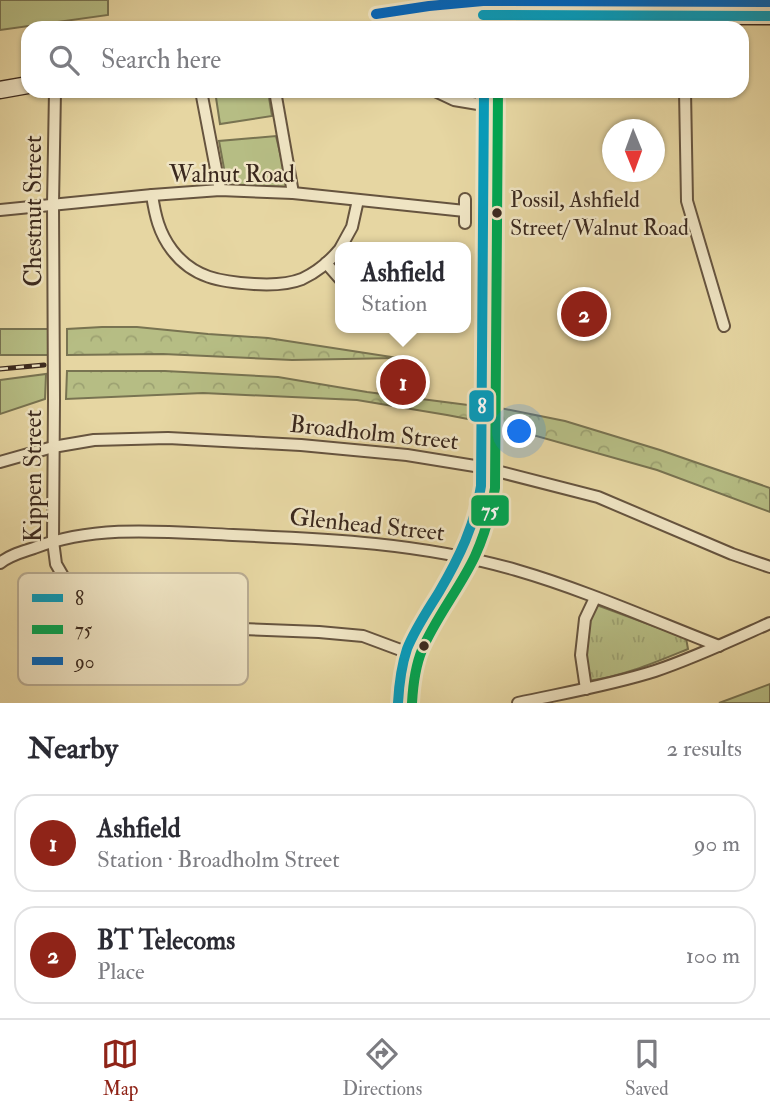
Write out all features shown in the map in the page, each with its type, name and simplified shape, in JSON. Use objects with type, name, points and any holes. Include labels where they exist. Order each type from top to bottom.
[{"type":"main road","points":[[424,21],[483,14],[659,21]]},
{"type":"main road","points":[[698,21],[770,16]]},
{"type":"main road","points":[[0,90],[21,86]]},
{"type":"street","name":"Chestnut Street","points":[[54,387],[55,98]]},
{"type":"street","points":[[202,98],[219,190]]},
{"type":"street","points":[[276,98],[293,194]]},
{"type":"street","points":[[450,98],[484,105]]},
{"type":"street","points":[[398,703],[406,652],[460,556],[478,508],[481,467],[484,98]]},
{"type":"street","points":[[685,98],[687,201],[724,326]]},
{"type":"street","name":"Walnut Road","points":[[0,210],[219,190],[293,194],[465,211]]},
{"type":"street","points":[[152,195],[156,222],[172,251],[184,264],[224,282],[273,285],[302,279],[326,264],[335,254]]},
{"type":"street","points":[[344,242],[352,227],[358,200]]},
{"type":"street","points":[[326,264],[335,274]]},
{"type":"street","name":"Kippen Street","points":[[54,387],[53,541],[56,564],[61,573]]},
{"type":"street","name":"Broadholm Street","points":[[0,463],[53,447],[94,440],[168,438],[301,445],[407,455],[481,467],[598,497],[732,554],[770,567]]},
{"type":"street","name":"Glenhead Street","points":[[0,563],[8,557],[53,541],[89,534],[138,531],[335,539],[403,546],[517,570],[719,646]]},
{"type":"street","points":[[586,689],[582,654],[585,619],[595,598]]},
{"type":"street","points":[[518,703],[654,671],[770,623]]},
{"type":"street","name":"Kippen Street","points":[[248,629],[363,636],[406,652]]},
{"type":"green space","points":[[0,0],[108,0],[108,15],[65,21],[21,21],[21,27],[0,30]]},
{"type":"green space","points":[[216,98],[269,98],[272,116],[220,124]]},
{"type":"green space","points":[[276,136],[288,187],[227,185],[219,141]]},
{"type":"green space","points":[[137,327],[268,338],[398,358],[292,360],[163,354],[67,355],[67,329]]},
{"type":"green space","points":[[0,329],[48,329],[48,355],[0,355]]},
{"type":"green space","points":[[67,371],[165,371],[278,377],[367,392],[500,408],[565,421],[770,488],[770,512],[657,470],[494,424],[357,400],[203,393],[66,399]]},
{"type":"green space","points":[[46,374],[45,399],[0,414],[0,380]]},
{"type":"green space","points":[[594,604],[686,638],[688,649],[627,672],[588,681],[585,642]]},
{"type":"green space","points":[[770,684],[770,703],[719,703]]},
{"type":"railway","points":[[0,369],[44,365]]},
{"type":"transit line","name":"90","points":[[376,14],[483,1],[770,2]]},
{"type":"transit line","name":"8","points":[[483,15],[770,16]]},
{"type":"transit line","name":"8","points":[[398,703],[407,649],[459,554],[475,514],[481,486],[484,98]]},
{"type":"transit line","name":"75","points":[[412,703],[422,650],[475,556],[487,523],[495,488],[498,98]]},
{"type":"place","name":"Possil, Ashfield Street/ Walnut Road","points":[[497,213]]},
{"type":"place","name":"BT Telecoms","points":[[584,314]]},
{"type":"place","name":"Ashfield","points":[[403,382]]}]
